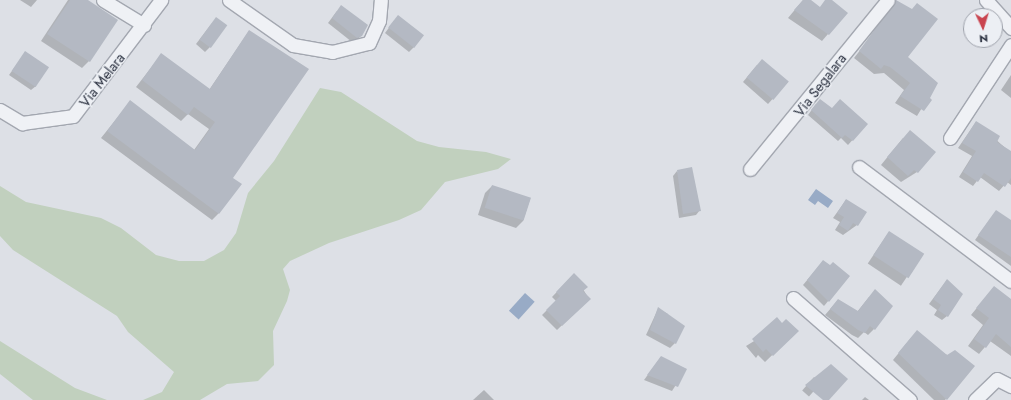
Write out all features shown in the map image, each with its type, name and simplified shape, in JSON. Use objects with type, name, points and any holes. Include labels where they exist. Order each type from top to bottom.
[{"type":"street","points":[[103,0],[144,25]]},
{"type":"street","name":"Via Melara","points":[[0,110],[22,123],[74,116],[144,25],[161,0]]},
{"type":"street","points":[[229,0],[293,45],[332,52],[369,43],[379,21],[381,0]]},
{"type":"street","name":"Via Segalara","points":[[750,169],[888,0]]},
{"type":"street","points":[[986,0],[1011,28]]},
{"type":"street","points":[[950,138],[1011,45]]},
{"type":"street","points":[[859,167],[1011,281]]},
{"type":"street","points":[[793,298],[910,400]]},
{"type":"street","points":[[976,400],[997,379],[1011,386]]},
{"type":"green space","points":[[320,88],[341,92],[417,141],[439,147],[486,152],[511,159],[498,169],[445,182],[421,210],[399,220],[329,243],[290,261],[283,269],[290,290],[287,301],[273,331],[274,365],[258,381],[227,384],[200,400],[143,400],[162,392],[174,372],[128,332],[117,316],[13,250],[0,236],[0,186],[26,202],[101,218],[121,228],[156,255],[179,261],[204,261],[224,250],[236,233],[248,193],[274,161]]},
{"type":"green space","points":[[0,341],[75,388],[107,400],[33,400],[0,374]]},
{"type":"water","points":[[816,189],[833,201],[828,208],[818,201],[815,205],[808,200]]},
{"type":"water","points":[[525,293],[535,302],[519,320],[509,311]]},
{"type":"building","points":[[70,0],[88,0],[118,20],[90,62],[47,34]]},
{"type":"building","points":[[803,0],[811,0],[820,7],[825,0],[832,0],[848,13],[829,35],[794,10]]},
{"type":"building","points":[[896,0],[912,9],[917,3],[938,19],[908,57],[938,83],[930,98],[932,100],[924,111],[900,96],[910,83],[890,67],[884,65],[881,69],[859,51]]},
{"type":"building","points":[[341,5],[368,25],[362,36],[357,38],[332,18]]},
{"type":"building","points":[[398,15],[424,35],[414,48],[388,28]]},
{"type":"building","points":[[216,17],[227,25],[211,48],[200,40]]},
{"type":"building","points":[[249,30],[309,69],[233,178],[242,184],[219,214],[107,131],[130,100],[195,150],[215,122],[194,107],[188,115],[142,80],[161,53],[210,89]]},
{"type":"building","points":[[25,51],[49,67],[36,87],[12,71]]},
{"type":"building","points":[[762,59],[789,81],[773,100],[747,77]]},
{"type":"building","points":[[820,99],[832,108],[840,99],[868,124],[853,141],[845,135],[842,138],[811,110]]},
{"type":"building","points":[[976,121],[1000,136],[997,142],[1011,151],[1011,178],[1005,187],[984,173],[978,182],[963,172],[976,151],[962,143]]},
{"type":"building","points":[[910,130],[936,152],[918,173],[914,170],[908,176],[887,157]]},
{"type":"building","points":[[692,167],[701,211],[683,214],[677,170]]},
{"type":"building","points":[[492,185],[531,198],[524,220],[485,208]]},
{"type":"building","points":[[846,199],[867,212],[858,226],[853,223],[848,231],[839,225],[844,217],[837,213]]},
{"type":"building","points":[[996,210],[1011,220],[1011,257],[978,235]]},
{"type":"building","points":[[889,231],[924,254],[908,278],[873,255]]},
{"type":"building","points":[[823,260],[830,265],[833,262],[850,276],[829,302],[807,280]]},
{"type":"building","points":[[574,273],[588,287],[583,291],[591,299],[562,326],[546,310],[560,296],[556,292]]},
{"type":"building","points":[[947,279],[963,294],[948,317],[938,310],[941,305],[933,299]]},
{"type":"building","points":[[994,286],[1011,299],[1011,347],[996,334],[986,348],[974,339],[989,318],[976,308]]},
{"type":"building","points":[[875,289],[893,306],[875,330],[870,326],[865,333],[858,330],[830,309],[838,299],[858,311]]},
{"type":"building","points":[[658,307],[685,326],[676,344],[650,330]]},
{"type":"building","points":[[777,317],[782,323],[786,319],[799,331],[773,356],[766,349],[763,352],[752,339]]},
{"type":"building","points":[[917,330],[947,355],[955,350],[975,366],[947,400],[898,353]]},
{"type":"building","points":[[661,356],[687,369],[678,387],[647,375]]},
{"type":"building","points":[[831,364],[848,379],[829,400],[823,400],[805,385]]}]
